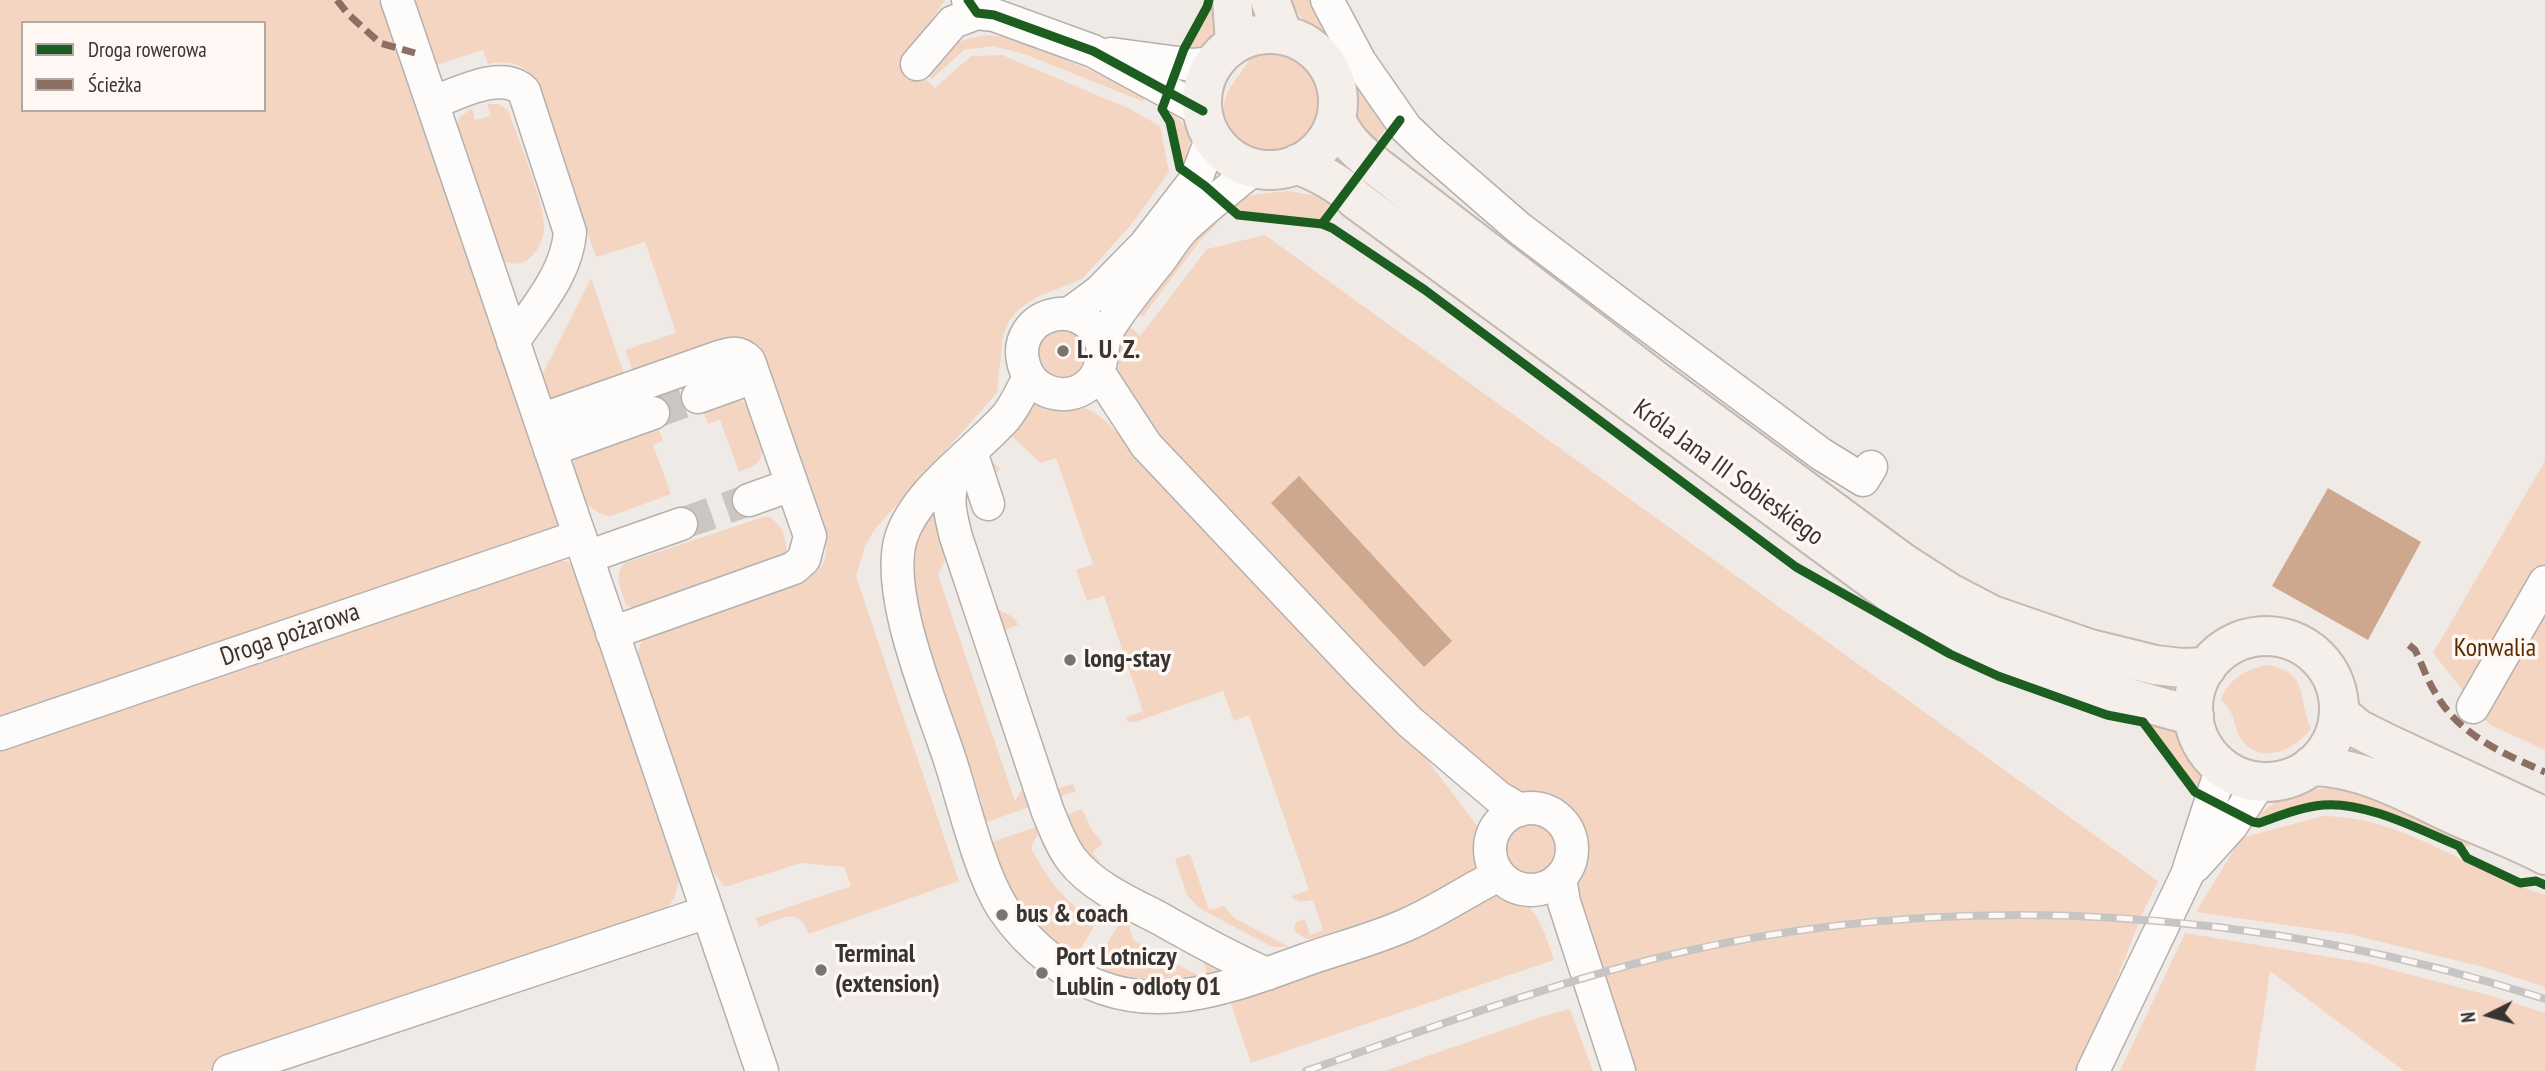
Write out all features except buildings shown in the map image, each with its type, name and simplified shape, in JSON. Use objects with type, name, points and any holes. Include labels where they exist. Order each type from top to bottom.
[{"type":"main road","points":[[1225,53],[1258,35],[1283,35],[1308,46],[1328,66],[1338,92],[1336,120],[1325,142],[1317,151],[1297,164],[1276,170],[1255,168],[1235,160],[1219,146],[1208,124],[1204,86],[1225,53],[1232,0]]},
{"type":"main road","points":[[1270,0],[1283,35]]},
{"type":"main road","name":"Króla Jana III Sobieskiego","points":[[1336,120],[1342,134],[1352,146],[1399,184],[1656,381],[1903,564],[1992,615],[2090,649],[2155,665],[2207,667]]},
{"type":"main road","name":"Króla Jana III Sobieskiego","points":[[1297,164],[1346,190],[1922,616],[1980,647],[2039,671],[2194,716]]},
{"type":"main road","points":[[2270,636],[2290,640],[2308,650],[2324,665],[2337,693],[2339,713],[2328,747],[2311,766],[2283,780],[2260,782],[2244,779],[2222,767],[2205,749],[2194,716],[2196,690],[2207,667],[2221,652],[2239,641],[2270,636]]},
{"type":"main road","points":[[2339,713],[2358,729],[2545,817]]},
{"type":"main road","points":[[2311,766],[2334,766],[2359,775],[2545,855]]},
{"type":"street","points":[[397,0],[762,1071]]},
{"type":"street","points":[[1327,0],[1360,62],[1406,128],[1482,197],[1615,301],[1821,454],[1863,480],[1871,467]]},
{"type":"street","points":[[917,64],[953,22],[972,7],[1093,51],[1193,65],[1225,53]]},
{"type":"street","points":[[1069,314],[1100,290],[1145,245],[1196,179],[1208,124],[1093,51]]},
{"type":"street","points":[[432,103],[493,82],[505,81],[524,91],[570,232],[562,267],[513,342]]},
{"type":"street","points":[[1146,445],[1114,399],[1101,360],[1096,329],[1088,322],[1069,314],[1049,316],[1031,327],[1026,336],[1022,357],[1029,377],[1044,390],[1065,395],[1075,393],[1093,382],[1101,360],[1107,332],[1184,227],[1255,168]]},
{"type":"street","points":[[540,420],[734,352],[743,355],[748,360],[810,536],[804,559],[794,568],[612,633]]},
{"type":"street","points":[[698,397],[754,377]]},
{"type":"street","points":[[1029,377],[1007,415],[932,489],[911,517],[901,537],[897,556],[898,586],[906,624],[971,825],[1002,906],[1018,929],[1038,950],[1074,977],[1119,994],[1139,998],[1188,996],[1214,991],[1267,974],[1405,925],[1438,910],[1499,875]]},
{"type":"street","points":[[1075,393],[1091,402],[1146,445],[1410,722],[1499,797],[1520,810]]},
{"type":"street","points":[[550,450],[653,413]]},
{"type":"street","points":[[963,460],[988,504]]},
{"type":"street","points":[[963,460],[949,492],[948,507],[1048,812],[1063,848],[1089,876],[1122,898],[1267,974]]},
{"type":"street","points":[[749,500],[791,485]]},
{"type":"street","name":"Droga pożarowa","points":[[0,734],[583,547],[681,524]]},
{"type":"street","points":[[2473,707],[2545,582]]},
{"type":"street","points":[[1410,722],[1431,754],[1493,833]]},
{"type":"street","points":[[2093,1071],[2187,875],[2222,767]]},
{"type":"street","points":[[2187,875],[2232,825],[2260,782]]},
{"type":"street","points":[[1520,810],[1544,810],[1554,815],[1569,834],[1572,858],[1560,879],[1545,888],[1517,888],[1499,875],[1490,855],[1493,833],[1504,818],[1520,810]]},
{"type":"street","points":[[1560,879],[1564,902],[1619,1071]]},
{"type":"street","points":[[1528,890],[1552,927],[1597,1071]]},
{"type":"street","points":[[229,1071],[707,912]]},
{"type":"green space","points":[[0,0],[384,0],[561,520],[560,530],[0,726]]},
{"type":"green space","points":[[410,0],[945,0],[905,60],[935,88],[971,56],[1002,55],[1130,109],[1160,126],[1169,172],[1131,225],[1082,279],[1037,297],[1019,309],[1009,321],[1003,336],[997,393],[875,529],[865,546],[856,576],[959,881],[809,934],[805,925],[794,917],[782,918],[759,927],[756,918],[851,886],[844,867],[801,863],[725,887],[714,873],[704,853],[637,658],[640,645],[647,635],[810,576],[824,561],[825,540],[761,352],[746,340],[635,376],[625,350],[676,333],[645,242],[596,257],[532,76],[523,68],[512,64],[488,64],[483,50],[433,66]]},
{"type":"green space","points":[[1212,0],[1216,0],[1217,11],[1214,35],[1210,41],[1184,53]]},
{"type":"green space","points":[[1289,0],[1317,0],[1391,122],[1372,146],[1357,120],[1350,71],[1338,50],[1300,16]]},
{"type":"green space","points":[[990,35],[1017,39],[1119,83],[1146,98],[1142,101],[1024,54],[993,46],[964,50],[932,79],[925,72],[960,41]]},
{"type":"green space","points":[[1273,47],[1302,60],[1315,76],[1321,93],[1321,112],[1316,129],[1305,143],[1290,153],[1271,156],[1249,152],[1234,142],[1226,127],[1224,104],[1253,48]]},
{"type":"green space","points":[[487,104],[499,104],[508,110],[544,220],[544,231],[538,247],[532,256],[518,263],[502,261],[456,127],[460,117],[472,108],[475,120],[491,116]]},
{"type":"green space","points":[[1165,108],[1180,121],[1188,135],[1190,151],[1187,171],[1182,168],[1173,125]]},
{"type":"green space","points":[[1290,191],[1316,196],[1330,203],[1320,220],[1244,212],[1231,205],[1252,196]]},
{"type":"green space","points":[[1214,219],[1217,224],[1200,241],[1143,316],[1134,312],[1187,243]]},
{"type":"green space","points":[[1265,235],[2158,881],[2080,1071],[1626,1071],[1571,882],[1580,847],[1579,833],[1573,821],[1552,803],[1539,798],[1513,795],[1424,721],[1122,396],[1114,359],[1117,344],[1128,325],[1140,336],[1207,249]]},
{"type":"green space","points":[[591,278],[626,379],[554,401],[546,394],[542,375]]},
{"type":"green space","points":[[1062,329],[1080,336],[1087,354],[1080,372],[1062,379],[1044,372],[1037,354],[1044,336]]},
{"type":"green space","points":[[736,397],[753,416],[763,445],[759,461],[739,472],[720,420],[708,424],[701,406]]},
{"type":"green space","points":[[1036,400],[1079,406],[1102,418],[1185,499],[1422,753],[1479,828],[1480,852],[1476,874],[1408,907],[1318,939],[1307,939],[1294,931],[1296,922],[1305,919],[1310,935],[1323,930],[1313,900],[1300,902],[1292,896],[1309,890],[1249,715],[1234,721],[1223,691],[1135,722],[1127,721],[1126,718],[1143,711],[1104,596],[1087,601],[1076,570],[1093,564],[1056,458],[1040,463],[1009,433],[989,458],[1000,469],[988,482],[983,457]]},
{"type":"green space","points":[[656,422],[663,441],[653,445],[671,494],[611,516],[593,509],[580,494],[576,484],[576,455]]},
{"type":"green space","name":"Konwalia","points":[[2545,461],[2545,750],[2490,725],[2433,653]]},
{"type":"green space","points":[[933,507],[949,552],[938,575],[1015,801],[1027,782],[1035,805],[981,824],[982,803],[904,575],[904,556]]},
{"type":"green space","points":[[766,516],[776,522],[783,533],[785,557],[641,612],[626,605],[619,577],[621,567],[625,563]]},
{"type":"green space","points":[[550,560],[562,560],[577,566],[679,875],[673,900],[662,914],[207,1071],[0,1071],[0,743]]},
{"type":"green space","points":[[993,608],[1011,616],[1018,625],[1005,630],[1057,789],[1073,784],[1076,791],[1057,798]]},
{"type":"green space","points":[[2267,665],[2281,668],[2296,680],[2311,728],[2296,743],[2278,752],[2268,753],[2258,752],[2241,739],[2233,716],[2221,699],[2239,676]]},
{"type":"green space","points":[[2148,722],[2170,725],[2179,730],[2192,745],[2199,764],[2202,794],[2196,790]]},
{"type":"green space","points":[[2347,788],[2414,810],[2470,846],[2465,848],[2395,816],[2357,805],[2312,804],[2257,821],[2254,819],[2274,804],[2297,794]]},
{"type":"green space","points":[[1082,809],[1092,830],[1103,843],[1092,853],[1100,862],[1094,864],[1076,842],[1063,816]]},
{"type":"green space","points":[[2323,816],[2352,818],[2381,825],[2545,895],[2545,987],[2483,967],[2349,934],[2196,912],[2241,838]]},
{"type":"green space","points":[[1530,824],[1548,831],[1555,849],[1548,867],[1530,874],[1512,867],[1505,849],[1512,831]]},
{"type":"green space","points":[[1042,825],[1031,848],[1037,860],[1067,898],[1097,921],[1073,962],[1011,901],[988,843]]},
{"type":"green space","points":[[1190,854],[1209,910],[1224,906],[1234,918],[1289,947],[1272,947],[1199,908],[1187,895],[1175,859]]},
{"type":"green space","points":[[1488,891],[1516,897],[1533,912],[1545,934],[1554,960],[1251,1063],[1228,995]]},
{"type":"green space","points":[[1124,915],[1127,917],[1133,940],[1208,981],[1203,958],[1229,973],[1194,989],[1091,972]]},
{"type":"green space","points":[[2185,933],[2366,963],[2492,996],[2545,1013],[2545,1071],[2404,1071],[2270,971],[2255,1071],[2120,1071]]},
{"type":"green space","points":[[1570,1009],[1593,1071],[1384,1071],[1544,1016]]},
{"type":"shaded area","points":[[1299,476],[1452,641],[1424,667],[1271,503]]},
{"type":"shaded area","points":[[2328,488],[2421,542],[2368,640],[2272,586]]},
{"type":"tunnel","points":[[653,413],[698,397]]},
{"type":"tunnel","points":[[681,524],[749,500]]},
{"type":"railway","points":[[1306,1071],[1529,995],[1665,956],[1774,934],[1885,921],[1996,915],[2108,918],[2219,927],[2329,944],[2438,968],[2545,999]]},
{"type":"marked path","points":[[337,0],[348,14],[380,43],[415,53]]},
{"type":"marked path","points":[[2409,645],[2415,650],[2436,694],[2457,721],[2484,742],[2545,772]]},
{"type":"cycle path","points":[[968,0],[977,13],[994,15],[1093,51],[1203,111]]},
{"type":"cycle path","points":[[1209,0],[1184,49],[1162,109],[1170,122],[1180,168],[1238,215],[1322,224],[1332,228],[1425,290],[1796,567],[1950,654],[1998,676],[2107,715],[2143,722],[2195,792],[2253,822],[2259,823],[2315,806],[2356,807],[2392,818],[2459,846],[2467,858],[2520,883],[2536,881],[2545,885]]},
{"type":"cycle path","points":[[1322,224],[1400,120]]},
{"type":"place","name":"L. U. Z.","points":[[1063,351]]},
{"type":"place","name":"long-stay","points":[[1070,660]]},
{"type":"place","name":"bus & coach","points":[[1002,915]]},
{"type":"place","name":"Terminal (extension)","points":[[821,970]]},
{"type":"place","name":"Port Lotniczy Lublin - odloty 01","points":[[1042,973]]}]
